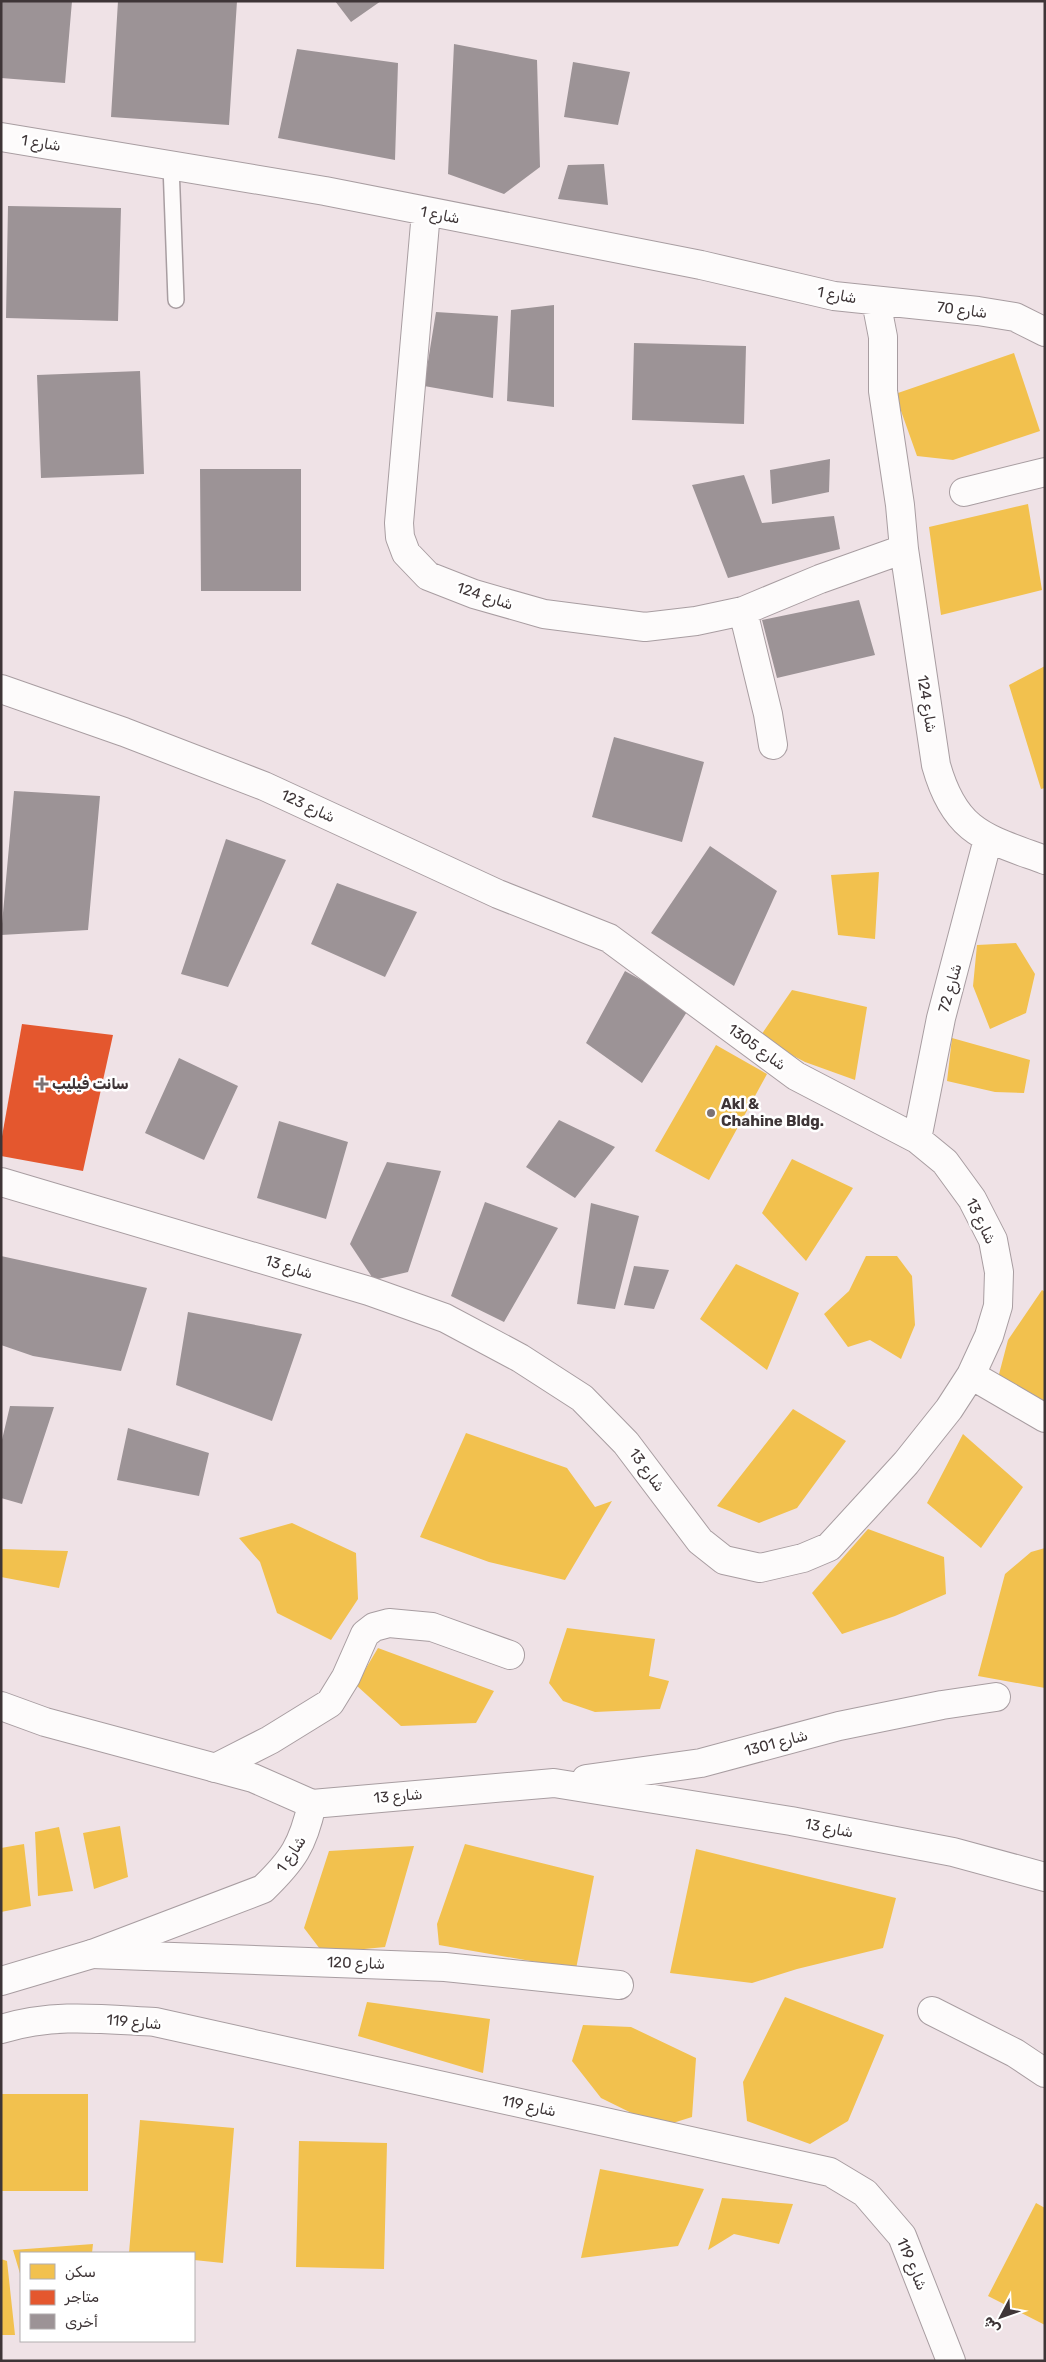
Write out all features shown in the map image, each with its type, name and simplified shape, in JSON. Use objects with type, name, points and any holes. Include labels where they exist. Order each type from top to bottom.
[{"type":"street","name":"شارع 1","points":[[1,136],[325,191],[701,265],[834,296],[876,301]]},
{"type":"street","name":"شارع 124","points":[[426,212],[399,523],[400,537],[406,552],[428,576],[474,594],[544,614],[645,627],[696,621],[743,611],[820,579],[904,549]]},
{"type":"street","name":"شارع 124","points":[[876,301],[882,337],[883,392],[936,765],[943,788],[960,818],[988,839]]},
{"type":"street","name":"شارع 70","points":[[876,301],[978,311],[1015,317],[1045,332]]},
{"type":"street","points":[[964,492],[1045,472]]},
{"type":"street","points":[[743,611],[768,714],[773,744]]},
{"type":"street","name":"شارع 123","points":[[1,689],[124,732],[264,786],[498,894],[609,938]]},
{"type":"street","points":[[988,839],[1045,860]]},
{"type":"street","name":"شارع 72","points":[[917,1139],[941,1018],[988,839]]},
{"type":"street","name":"شارع 1305","points":[[609,938],[796,1076],[917,1139]]},
{"type":"street","name":"شارع 13","points":[[1,1182],[38,1191],[369,1292],[445,1318],[520,1358],[582,1398],[626,1442],[700,1541],[724,1560],[760,1568],[803,1558],[829,1547],[906,1463],[949,1410],[970,1375],[989,1336],[998,1306],[999,1272],[993,1240],[972,1199],[945,1162],[917,1139]]},
{"type":"street","points":[[970,1375],[1045,1418]]},
{"type":"street","points":[[215,1768],[270,1740],[330,1703],[346,1676],[365,1634],[374,1627],[389,1623],[432,1627],[510,1655]]},
{"type":"street","name":"شارع 1301","points":[[554,1783],[701,1763],[839,1726],[942,1705],[996,1697]]},
{"type":"street","points":[[1,1706],[45,1722],[253,1778],[312,1804]]},
{"type":"street","name":"شارع 13","points":[[312,1804],[554,1783],[791,1821],[944,1850],[1045,1877]]},
{"type":"street","name":"شارع 1","points":[[1,1981],[92,1954],[263,1889],[283,1870],[297,1850],[305,1834],[312,1804]]},
{"type":"street","name":"شارع 120","points":[[92,1954],[445,1967],[620,1985]]},
{"type":"street","points":[[932,2012],[1015,2052],[1045,2074]]},
{"type":"street","name":"شارع 119","points":[[1,2029],[71,2017],[155,2022],[830,2172],[865,2193],[902,2236],[951,2361]]},
{"type":"lane","points":[[171,165],[176,300]]},
{"type":"building: سكن","points":[[1014,353],[1040,431],[953,460],[917,456],[895,394]]},
{"type":"building: سكن","points":[[1028,504],[1042,590],[941,615],[929,527]]},
{"type":"building: سكن","points":[[1045,666],[1045,788],[1041,789],[1009,685]]},
{"type":"building: سكن","points":[[879,872],[875,939],[838,935],[831,875]]},
{"type":"building: سكن","points":[[1016,943],[1035,974],[1026,1013],[990,1029],[973,986],[977,945]]},
{"type":"building: سكن","points":[[792,990],[867,1007],[855,1080],[805,1062],[759,1038]]},
{"type":"building: سكن","points":[[952,1038],[1030,1060],[1024,1093],[995,1092],[947,1081]]},
{"type":"building: سكن","name":"Akl & Chahine Bldg.","points":[[716,1045],[767,1074],[709,1180],[655,1151]]},
{"type":"building: سكن","points":[[792,1159],[853,1188],[806,1261],[762,1213]]},
{"type":"building: سكن","points":[[866,1256],[897,1256],[912,1276],[915,1325],[901,1359],[870,1340],[848,1347],[824,1314],[849,1291]]},
{"type":"building: سكن","points":[[736,1264],[799,1293],[767,1370],[700,1319]]},
{"type":"building: سكن","points":[[1042,1290],[1045,1292],[1045,1409],[998,1378],[1008,1340]]},
{"type":"building: سكن","points":[[793,1409],[846,1441],[797,1508],[759,1523],[717,1506]]},
{"type":"building: سكن","points":[[466,1433],[567,1468],[595,1507],[612,1501],[565,1580],[489,1562],[420,1537]]},
{"type":"building: سكن","points":[[963,1434],[1023,1487],[981,1548],[927,1503]]},
{"type":"building: سكن","points":[[292,1523],[356,1553],[358,1599],[331,1640],[277,1613],[260,1562],[239,1538]]},
{"type":"building: سكن","points":[[868,1529],[944,1557],[946,1594],[895,1616],[842,1634],[812,1593]]},
{"type":"building: سكن","points":[[1045,1548],[1045,1688],[978,1676],[1005,1574],[1031,1552]]},
{"type":"building: سكن","points":[[1,1549],[68,1551],[59,1588],[1,1577]]},
{"type":"building: سكن","points":[[567,1628],[655,1639],[649,1676],[669,1681],[660,1709],[595,1712],[563,1701],[549,1683]]},
{"type":"building: سكن","points":[[378,1648],[494,1691],[476,1723],[401,1726],[356,1685]]},
{"type":"building: سكن","points":[[120,1826],[128,1877],[94,1889],[83,1833]]},
{"type":"building: سكن","points":[[59,1827],[73,1891],[38,1896],[35,1832]]},
{"type":"building: سكن","points":[[24,1844],[31,1906],[1,1912],[1,1848]]},
{"type":"building: سكن","points":[[465,1844],[594,1876],[576,1969],[439,1945],[437,1924]]},
{"type":"building: سكن","points":[[414,1846],[385,1947],[323,1953],[304,1928],[329,1851]]},
{"type":"building: سكن","points":[[696,1849],[896,1898],[883,1948],[797,1969],[752,1983],[670,1973]]},
{"type":"building: سكن","points":[[785,1997],[884,2035],[848,2121],[810,2144],[747,2121],[743,2082]]},
{"type":"building: سكن","points":[[367,2002],[490,2019],[483,2073],[358,2036]]},
{"type":"building: سكن","points":[[583,2025],[631,2027],[696,2058],[692,2117],[660,2127],[601,2098],[572,2061]]},
{"type":"building: سكن","points":[[1,2094],[88,2094],[88,2191],[1,2191]]},
{"type":"building: سكن","points":[[140,2120],[234,2128],[223,2263],[195,2260],[195,2252],[129,2252]]},
{"type":"building: سكن","points":[[299,2141],[387,2143],[384,2269],[296,2267]]},
{"type":"building: سكن","points":[[600,2169],[704,2189],[678,2246],[581,2258]]},
{"type":"building: سكن","points":[[722,2198],[793,2204],[779,2244],[734,2234],[708,2250]]},
{"type":"building: سكن","points":[[1036,2203],[1045,2208],[1045,2325],[988,2296]]},
{"type":"building: سكن","points":[[93,2244],[92,2252],[20,2252],[20,2274],[13,2250]]},
{"type":"building: سكن","points":[[1,2259],[7,2261],[15,2335],[1,2335]]},
{"type":"building: متاجر","points":[[22,1024],[113,1035],[83,1171],[1,1156],[1,1142]]},
{"type":"building: أخرى","points":[[1,1],[72,1],[65,83],[1,78]]},
{"type":"building: أخرى","points":[[118,1],[237,1],[229,125],[111,117]]},
{"type":"building: أخرى","points":[[335,1],[381,1],[351,22]]},
{"type":"building: أخرى","points":[[454,44],[537,60],[540,167],[504,194],[448,174]]},
{"type":"building: أخرى","points":[[297,49],[398,63],[395,160],[278,138]]},
{"type":"building: أخرى","points":[[573,62],[630,72],[618,125],[564,117]]},
{"type":"building: أخرى","points":[[604,164],[608,205],[558,199],[568,165]]},
{"type":"building: أخرى","points":[[8,206],[121,208],[118,321],[6,318]]},
{"type":"building: أخرى","points":[[554,305],[554,407],[507,401],[511,310]]},
{"type":"building: أخرى","points":[[436,312],[498,316],[493,398],[424,386]]},
{"type":"building: أخرى","points":[[634,343],[746,346],[744,424],[632,420]]},
{"type":"building: أخرى","points":[[140,371],[144,474],[41,478],[37,375]]},
{"type":"building: أخرى","points":[[830,459],[829,492],[772,504],[770,470]]},
{"type":"building: أخرى","points":[[200,469],[301,469],[301,591],[201,591]]},
{"type":"building: أخرى","points":[[744,475],[762,523],[834,516],[840,549],[728,578],[692,485]]},
{"type":"building: أخرى","points":[[859,600],[875,655],[777,678],[762,620]]},
{"type":"building: أخرى","points":[[614,737],[704,762],[682,842],[592,817]]},
{"type":"building: أخرى","points":[[14,791],[100,796],[88,930],[1,935]]},
{"type":"building: أخرى","points":[[226,839],[286,860],[228,987],[181,974]]},
{"type":"building: أخرى","points":[[710,846],[777,891],[734,986],[651,933]]},
{"type":"building: أخرى","points":[[337,883],[417,912],[385,977],[311,944]]},
{"type":"building: أخرى","points":[[625,971],[690,1007],[642,1083],[586,1043]]},
{"type":"building: أخرى","points":[[179,1058],[238,1086],[204,1160],[145,1133]]},
{"type":"building: أخرى","points":[[559,1120],[615,1147],[575,1198],[526,1167]]},
{"type":"building: أخرى","points":[[279,1121],[348,1142],[326,1219],[257,1198]]},
{"type":"building: أخرى","points":[[387,1162],[441,1171],[408,1272],[374,1280],[350,1244]]},
{"type":"building: أخرى","points":[[485,1202],[558,1228],[504,1322],[451,1296]]},
{"type":"building: أخرى","points":[[591,1203],[639,1216],[615,1309],[577,1304]]},
{"type":"building: أخرى","points":[[1,1256],[147,1288],[121,1371],[33,1356],[1,1345]]},
{"type":"building: أخرى","points":[[634,1266],[669,1270],[654,1309],[624,1305]]},
{"type":"building: أخرى","points":[[188,1312],[302,1334],[272,1421],[176,1385]]},
{"type":"building: أخرى","points":[[10,1406],[54,1407],[22,1504],[1,1498],[1,1444]]},
{"type":"building: أخرى","points":[[128,1428],[209,1453],[199,1496],[117,1480]]},
{"type":"place","name":"سانت فيليب","points":[[42,1084]]},
{"type":"place","name":"Akl & Chahine Bldg.","points":[[711,1113]]}]
